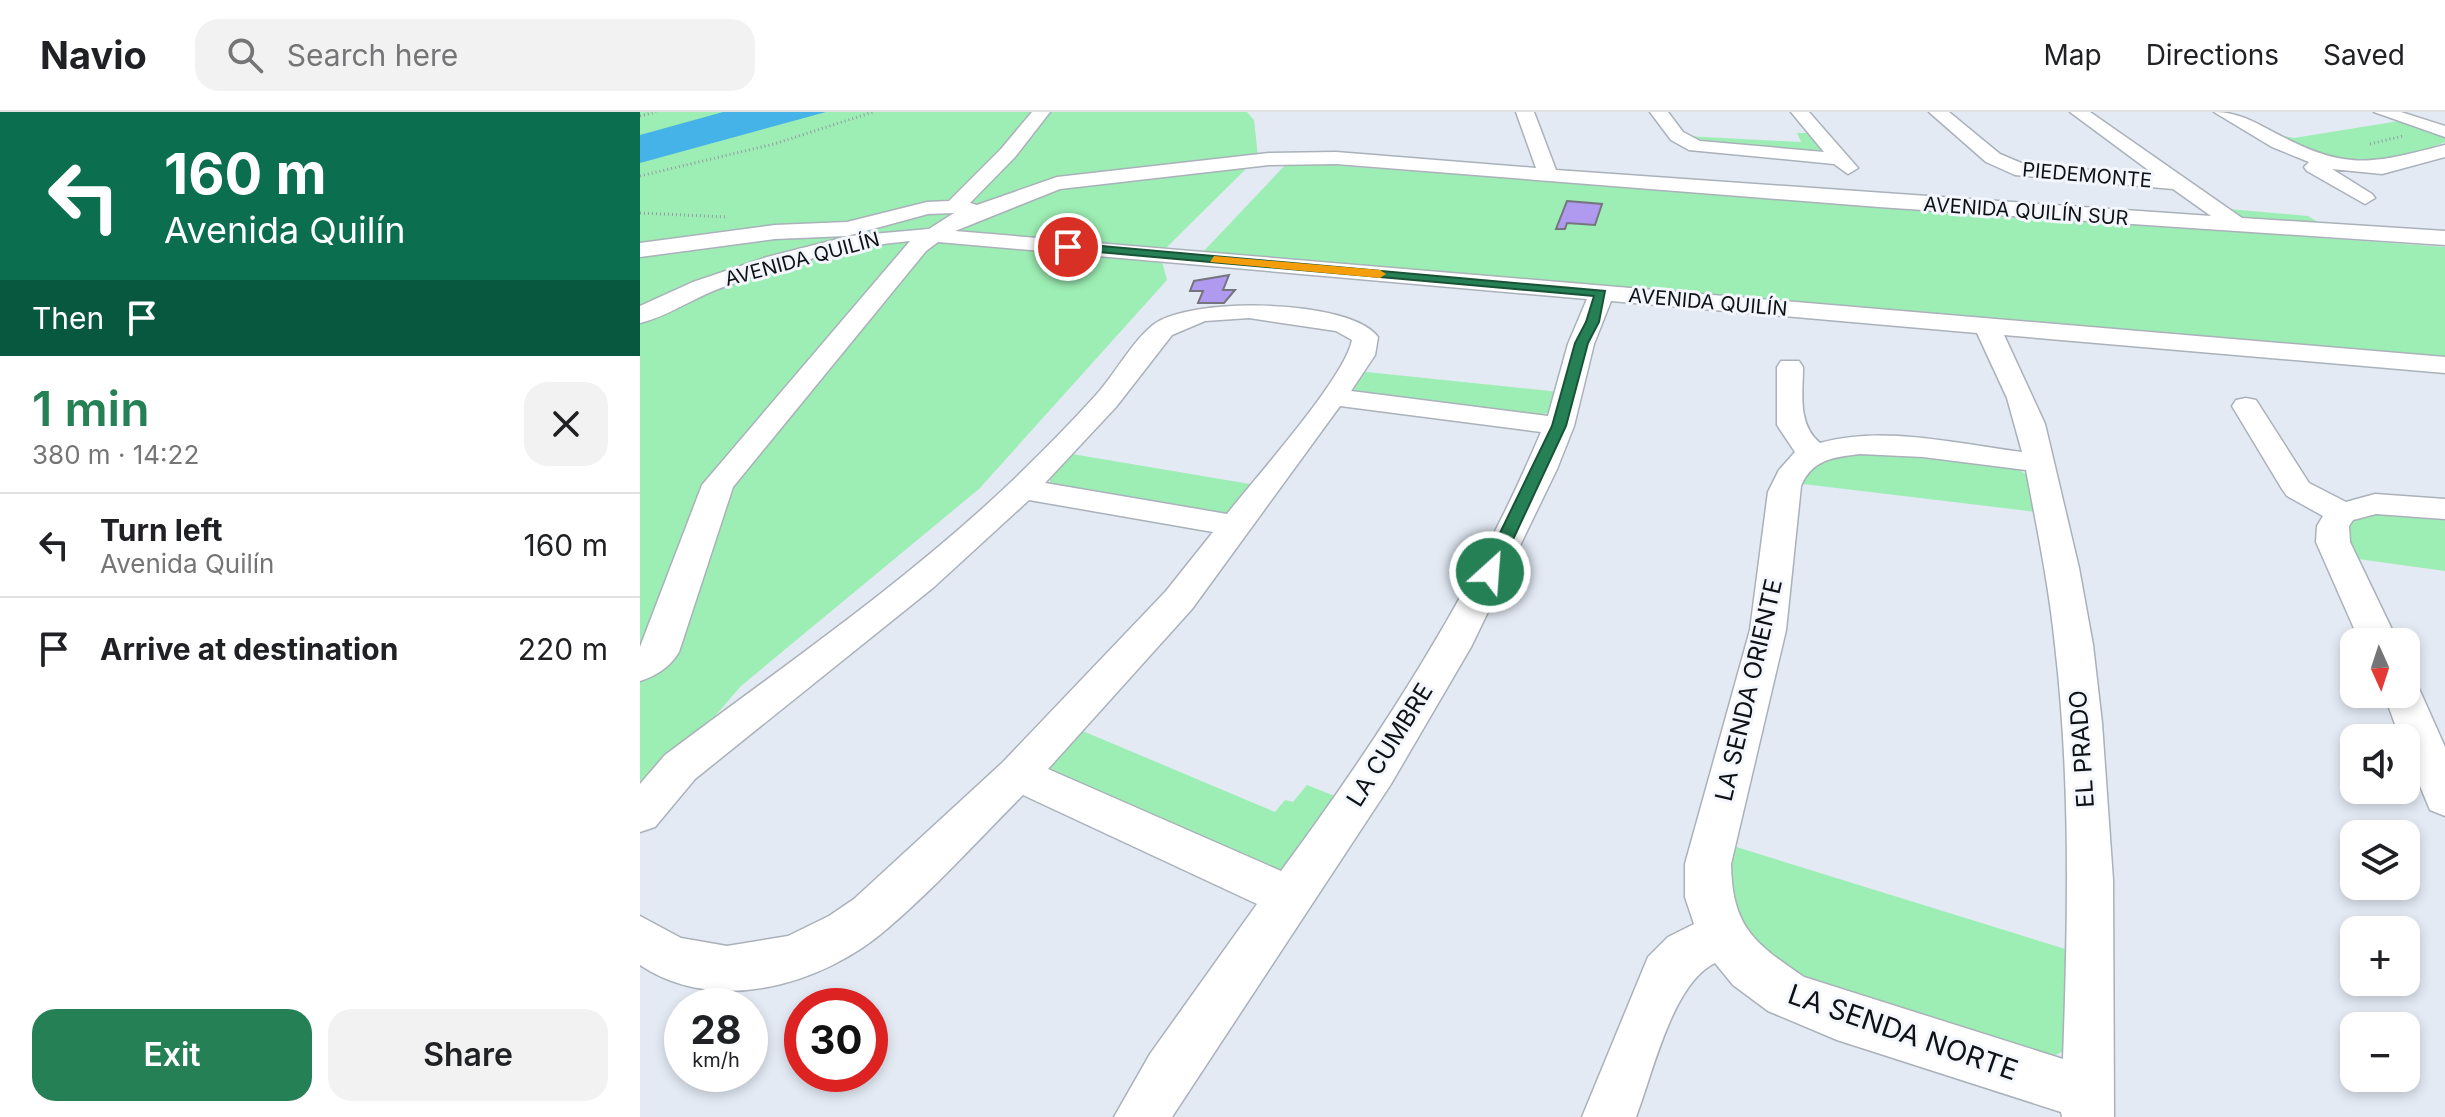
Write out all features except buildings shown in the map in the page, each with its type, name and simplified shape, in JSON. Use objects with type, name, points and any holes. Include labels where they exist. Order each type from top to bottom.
[{"type":"street","points":[[640,667],[660,652],[718,485],[918,246],[966,209],[1041,112]]},
{"type":"street","points":[[1525,112],[1549,176]]},
{"type":"street","points":[[1659,112],[1677,136],[1696,146],[1846,166]]},
{"type":"street","points":[[1800,112],[1846,166],[1850,181],[1871,200]]},
{"type":"street","name":"PIEDEMONTE","points":[[1938,112],[1998,161],[2040,175],[2175,181]]},
{"type":"street","name":"PIEDEMONTE","points":[[2079,112],[2175,181],[2188,197],[2228,225]]},
{"type":"street","points":[[2223,112],[2329,169],[2365,198]]},
{"type":"street","points":[[2383,112],[2445,132]]},
{"type":"street","points":[[2329,169],[2399,167],[2445,151]]},
{"type":"street","name":"AVENIDA QUILÍN SUR","points":[[966,209],[1074,180],[1285,158],[1336,158],[1871,200],[2445,238]]},
{"type":"street","points":[[1576,178],[1615,197],[1636,201],[2114,239]]},
{"type":"street","points":[[640,250],[758,234],[847,229],[908,211],[966,209]]},
{"type":"street","name":"AVENIDA QUILÍN","points":[[644,314],[716,282],[848,243],[880,236],[933,235],[2442,368]]},
{"type":"street","name":"LA CUMBRE","points":[[1141,1117],[1198,1025],[1378,769],[1450,647],[1509,535],[1559,426],[1581,343],[1593,322],[1592,292]]},
{"type":"street","points":[[640,814],[680,767],[887,607],[1022,489],[1106,401],[1158,334],[1190,317],[1266,312],[1352,327],[1365,337],[1366,349],[1333,397],[1237,526],[1142,641],[1018,774],[871,914],[846,934],[801,957],[775,965],[727,968],[677,959],[658,952],[640,938]]},
{"type":"street","name":"EL PRADO","points":[[1999,327],[2018,361],[2017,388],[2039,463],[2066,588],[2086,798],[2091,934],[2088,1106]]},
{"type":"street","points":[[1790,367],[1791,430],[1796,440],[1814,453],[1863,445],[2039,463]]},
{"type":"street","points":[[1333,397],[1559,426]]},
{"type":"street","points":[[2246,406],[2298,489],[2342,513]]},
{"type":"street","name":"LA SENDA ORIENTE","points":[[1722,935],[1708,897],[1711,851],[1768,630],[1786,486],[1797,466],[1814,453]]},
{"type":"street","points":[[1022,489],[1237,526]]},
{"type":"street","points":[[2373,628],[2333,542],[2333,526],[2342,513],[2375,504],[2445,509]]},
{"type":"street","points":[[2409,708],[2445,798]]},
{"type":"street","points":[[1018,774],[1289,897]]},
{"type":"street","points":[[1609,1117],[1665,974],[1685,953],[1722,935]]},
{"type":"street","name":"LA SENDA NORTE","points":[[1722,935],[1750,969],[1786,994],[2088,1106]]},
{"type":"path","points":[[640,116],[656,112]]},
{"type":"path","points":[[640,176],[774,144],[873,112]]},
{"type":"path","points":[[2358,145],[2405,135],[2414,128],[2410,121]]},
{"type":"path","points":[[640,213],[711,214],[747,220],[758,234]]},
{"type":"green space","points":[[640,112],[1247,112],[1254,120],[1258,157],[1160,254],[1167,280],[979,489],[741,686],[640,803]]},
{"type":"green space","points":[[2399,121],[2445,136],[2445,142],[2397,158],[2359,162],[2321,155],[2274,134],[2294,138]]},
{"type":"green space","points":[[1797,133],[1812,133],[1826,152],[1705,145],[1685,136],[1801,142]]},
{"type":"green space","points":[[1288,162],[2445,247],[2445,361],[1203,252]]},
{"type":"green space","points":[[2218,208],[2308,216],[2328,228],[2234,222]]},
{"type":"green space","points":[[1357,371],[1560,392],[1550,412],[1538,416],[1353,394],[1346,389]]},
{"type":"green space","points":[[1868,453],[2017,468],[2028,476],[2037,512],[1803,484],[1814,467],[1822,462],[1839,456]]},
{"type":"green space","points":[[1072,454],[1256,485],[1231,512],[1221,514],[1050,484],[1050,478]]},
{"type":"green space","points":[[2380,511],[2445,516],[2445,571],[2351,558],[2345,542],[2350,522]]},
{"type":"green space","points":[[1078,729],[1275,812],[1285,800],[1293,802],[1307,785],[1340,798],[1284,868],[1276,871],[1050,772],[1048,767]]},
{"type":"green space","points":[[1730,845],[2075,952],[2069,1048],[2054,1056],[1816,990],[1766,958],[1730,903]]},
{"type":"water","points":[[723,112],[826,112],[640,163],[640,135]]},
{"type":"slow traffic","points":[[1214,259],[1380,274]]},
{"type":"route","points":[[1068,247],[1601,293],[1593,322],[1581,343],[1559,426],[1490,572]]}]
